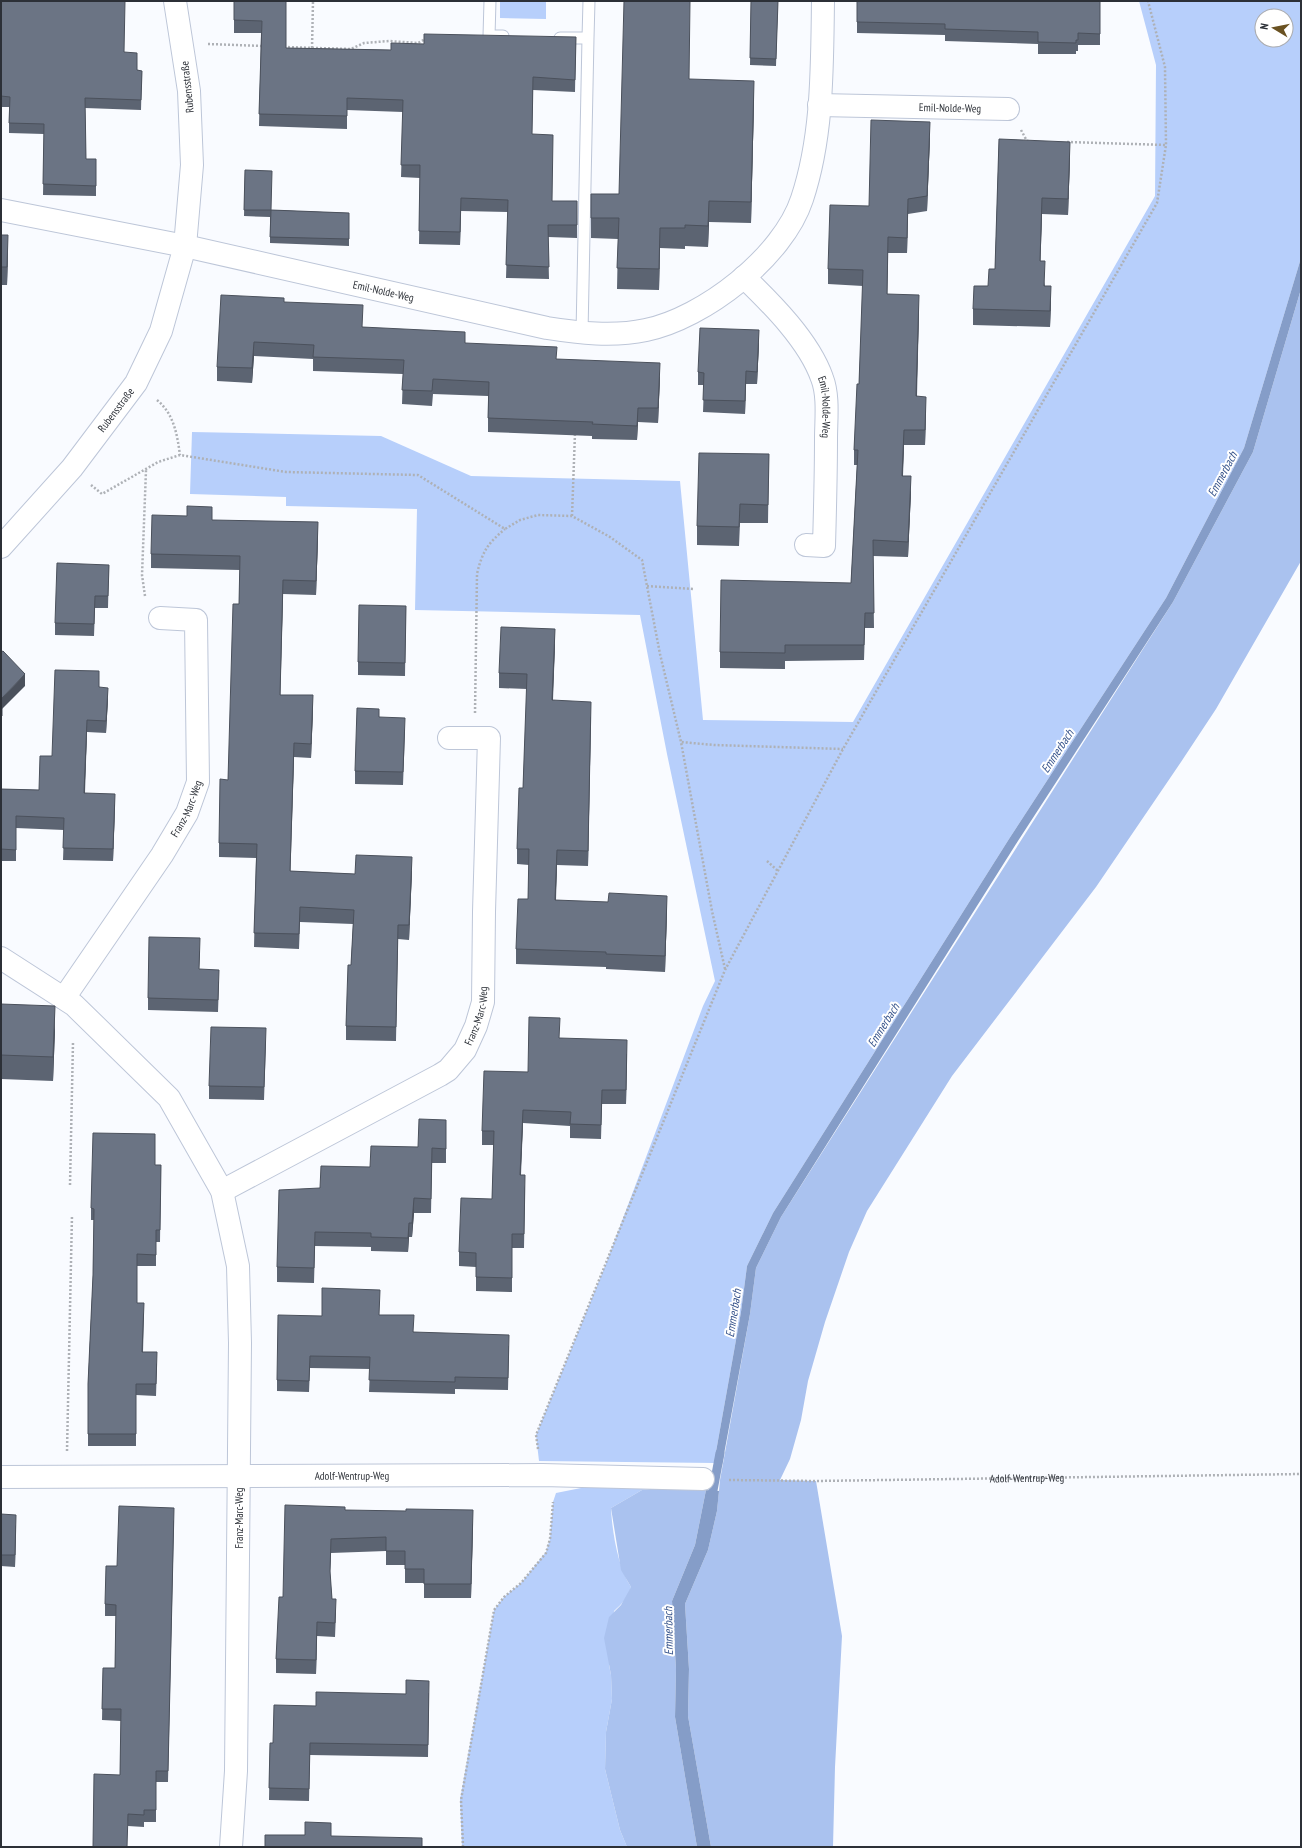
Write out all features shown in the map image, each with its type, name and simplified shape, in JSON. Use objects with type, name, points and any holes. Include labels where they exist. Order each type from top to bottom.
[{"type":"street","name":"Rubensstraße","points":[[1,547],[72,468],[136,383],[161,331],[185,246],[192,165],[189,91],[175,1]]},
{"type":"street","name":"Emil-Nolde-Weg","points":[[185,246],[516,321],[582,333],[626,333],[664,325],[708,305],[744,277],[766,257],[786,231],[802,201],[814,154],[819,105],[823,1]]},
{"type":"street","name":"Emil-Nolde-Weg","points":[[819,105],[1008,109]]},
{"type":"street","points":[[1,210],[185,246]]},
{"type":"street","name":"Emil-Nolde-Weg","points":[[744,277],[764,296],[804,345],[815,361],[823,380],[827,412],[824,546],[806,545]]},
{"type":"street","name":"Franz-Marc-Weg","points":[[69,1002],[187,813],[198,782],[196,620],[160,618]]},
{"type":"street","name":"Franz-Marc-Weg","points":[[222,1191],[440,1075],[448,1070],[465,1050],[476,1026],[483,1002],[489,738],[449,738]]},
{"type":"street","name":"Franz-Marc-Weg","points":[[1,958],[69,1002],[169,1098],[222,1191],[238,1266],[240,1343],[236,1771],[231,1847]]},
{"type":"street","name":"Adolf-Wentrup-Weg","points":[[1,1477],[542,1475],[703,1480]]},
{"type":"lane","points":[[490,1],[489,36],[512,37]]},
{"type":"lane","points":[[582,333],[589,1]]},
{"type":"lane","points":[[550,37],[588,38]]},
{"type":"path","points":[[312,48],[313,1]]},
{"type":"path","points":[[463,1847],[461,1800],[494,1610],[504,1597],[521,1583],[546,1553],[550,1539],[553,1502],[542,1475],[536,1435],[725,970],[843,749],[1157,203],[1166,144],[1165,67],[1148,1]]},
{"type":"path","points":[[281,47],[351,49],[364,43],[389,41],[418,43],[430,37]]},
{"type":"path","points":[[182,43],[266,46]]},
{"type":"path","points":[[1008,109],[1027,141],[1035,141]]},
{"type":"path","points":[[1066,142],[1166,144]]},
{"type":"path","points":[[136,383],[166,407],[176,432],[180,455]]},
{"type":"path","points":[[572,516],[575,432]]},
{"type":"path","points":[[72,468],[102,494],[158,462],[180,455],[286,472],[418,475],[505,529]]},
{"type":"path","points":[[146,469],[142,575],[144,593],[160,618]]},
{"type":"path","points":[[474,738],[477,574],[481,557],[490,542],[505,529],[520,520],[538,515],[572,516],[610,536],[642,560],[681,742],[712,912],[725,970]]},
{"type":"path","points":[[647,586],[694,589]]},
{"type":"path","points":[[681,742],[714,745],[843,749]]},
{"type":"path","points":[[767,861],[778,872]]},
{"type":"path","points":[[69,1002],[70,1185]]},
{"type":"path","points":[[66,1477],[72,1215]]},
{"type":"path","name":"Adolf-Wentrup-Weg","points":[[752,1481],[1301,1474]]},
{"type":"shaded area","points":[[500,1],[546,1],[546,19],[500,18]]},
{"type":"shaded area","points":[[1139,1],[1301,1],[1301,258],[1244,448],[1166,598],[1009,839],[773,1213],[747,1266],[741,1312],[714,1463],[539,1461],[536,1435],[605,1266],[703,1006],[715,981],[667,754],[640,615],[415,610],[417,509],[286,506],[286,497],[190,494],[192,432],[381,436],[471,476],[680,481],[703,720],[853,722],[1155,196],[1156,65]]},
{"type":"shaded area","points":[[1301,258],[1301,289],[1253,452],[1173,602],[1016,844],[781,1217],[756,1268],[750,1314],[722,1465],[714,1463],[741,1312],[747,1266],[773,1213],[1009,839],[1166,598],[1244,448]]},
{"type":"shaded area","points":[[1301,289],[1301,561],[1216,709],[1181,762],[1096,887],[952,1076],[867,1211],[849,1252],[825,1322],[808,1381],[801,1420],[790,1459],[780,1480],[816,1481],[842,1636],[835,1767],[833,1847],[711,1847],[688,1716],[689,1669],[685,1604],[708,1550],[717,1511],[720,1480],[750,1314],[756,1268],[781,1217],[1173,602],[1253,452]]},
{"type":"shaded area","points":[[596,1485],[667,1487],[642,1490],[611,1508],[616,1549],[626,1579],[631,1587],[620,1606],[614,1611],[609,1665],[612,1699],[606,1732],[605,1769],[620,1830],[627,1847],[462,1847],[460,1800],[494,1610],[504,1597],[521,1583],[546,1552],[550,1539],[553,1502],[556,1493]]},
{"type":"shaded area","points":[[667,1487],[706,1490],[695,1545],[672,1601],[676,1669],[675,1717],[697,1847],[627,1847],[620,1830],[605,1769],[606,1732],[612,1699],[611,1675],[604,1638],[609,1617],[621,1605],[631,1587],[621,1570],[611,1508],[642,1490]]},
{"type":"shaded area","points":[[706,1490],[719,1491],[717,1511],[708,1550],[685,1604],[689,1669],[688,1716],[711,1847],[697,1847],[675,1717],[676,1669],[672,1601],[695,1545]]},
{"type":"building","points":[[1,1],[125,1],[124,52],[137,53],[137,70],[142,71],[141,100],[85,98],[86,159],[96,159],[96,186],[43,184],[44,124],[9,123],[10,97],[1,96]]},
{"type":"building","points":[[234,1],[286,1],[286,48],[391,50],[391,43],[424,44],[424,34],[576,37],[575,80],[533,77],[532,134],[553,135],[552,201],[577,201],[577,225],[548,225],[549,267],[506,265],[508,200],[461,198],[460,232],[419,231],[420,165],[401,165],[403,100],[347,98],[347,116],[259,114],[262,21],[234,20]]},
{"type":"building","points":[[624,1],[690,1],[689,79],[754,81],[751,202],[709,201],[708,226],[685,225],[685,228],[660,228],[659,269],[617,268],[619,218],[591,218],[591,194],[619,194]]},
{"type":"building","points":[[751,1],[778,1],[776,59],[750,58]]},
{"type":"building","points":[[857,1],[1100,1],[1100,34],[1078,33],[1078,40],[1076,40],[1076,43],[1038,42],[1038,32],[945,29],[945,24],[857,22]]},
{"type":"building","points":[[871,120],[930,122],[927,196],[908,199],[907,238],[888,237],[887,294],[919,295],[916,396],[926,397],[925,430],[904,430],[902,476],[911,476],[908,542],[873,540],[874,613],[865,613],[864,645],[785,645],[785,653],[720,652],[721,580],[851,583],[858,450],[854,450],[857,384],[859,384],[863,270],[828,269],[830,205],[869,206]]},
{"type":"building","points":[[999,139],[1070,142],[1068,199],[1042,198],[1040,261],[1045,261],[1044,286],[1051,286],[1050,311],[973,309],[974,286],[988,286],[989,269],[995,269]]},
{"type":"building","points":[[245,170],[272,171],[271,210],[244,210]]},
{"type":"building","points":[[271,210],[349,213],[349,239],[270,237]]},
{"type":"building","points":[[1,235],[8,235],[7,267],[1,267]]},
{"type":"building","points":[[221,295],[284,298],[284,302],[363,305],[362,327],[465,332],[465,343],[557,347],[556,359],[660,363],[658,408],[638,408],[637,426],[592,424],[593,422],[488,418],[489,382],[433,379],[432,391],[402,390],[404,360],[313,357],[314,345],[254,342],[252,368],[217,367]]},
{"type":"building","points":[[700,328],[759,330],[757,372],[746,371],[745,401],[703,400],[704,373],[698,372]]},
{"type":"building","points":[[699,453],[769,454],[768,505],[740,504],[739,527],[697,526]]},
{"type":"building","points":[[187,506],[212,507],[212,520],[318,522],[316,581],[283,580],[280,695],[313,695],[311,744],[294,743],[290,871],[355,874],[356,855],[412,857],[409,925],[398,925],[396,1027],[346,1026],[348,965],[351,965],[354,910],[300,907],[299,934],[254,933],[257,844],[219,843],[220,779],[228,780],[233,604],[239,604],[240,556],[151,554],[152,515],[187,516]]},
{"type":"building","points":[[57,563],[109,565],[108,596],[95,596],[94,624],[55,623]]},
{"type":"building","points":[[359,605],[406,606],[405,663],[358,662]]},
{"type":"building","points":[[501,627],[555,629],[552,700],[591,702],[588,851],[557,850],[555,900],[608,902],[609,893],[667,896],[665,956],[606,954],[606,952],[516,949],[518,899],[528,899],[529,849],[517,849],[519,788],[523,788],[527,674],[499,673]]},
{"type":"building","points":[[3,651],[25,674],[2,698],[1,717],[1,652]]},
{"type":"building","points":[[55,670],[99,671],[99,687],[108,688],[106,721],[87,720],[84,793],[115,794],[113,849],[63,848],[64,818],[16,816],[16,850],[1,849],[1,789],[39,790],[40,756],[52,756]]},
{"type":"building","points":[[357,708],[379,709],[379,717],[405,718],[403,772],[355,771]]},
{"type":"building","points":[[149,937],[200,938],[199,969],[219,970],[218,1000],[148,998]]},
{"type":"building","points":[[1,1004],[55,1006],[53,1057],[1,1055]]},
{"type":"building","points":[[529,1017],[560,1018],[559,1038],[627,1040],[626,1090],[602,1090],[601,1125],[570,1124],[571,1112],[523,1110],[520,1175],[525,1175],[524,1234],[512,1234],[512,1278],[476,1277],[476,1253],[459,1252],[461,1198],[492,1199],[494,1131],[482,1131],[484,1071],[528,1072]]},
{"type":"building","points":[[211,1027],[266,1028],[264,1087],[209,1086]]},
{"type":"building","points":[[419,1119],[446,1120],[446,1149],[432,1148],[431,1199],[414,1198],[412,1223],[409,1223],[408,1238],[371,1237],[371,1233],[315,1232],[314,1268],[277,1267],[279,1190],[320,1188],[321,1166],[370,1167],[371,1146],[418,1147]]},
{"type":"building","points":[[93,1133],[155,1134],[155,1165],[161,1165],[160,1230],[156,1230],[156,1255],[137,1254],[137,1303],[144,1303],[142,1352],[157,1352],[156,1384],[136,1384],[136,1434],[88,1434],[88,1384],[93,1275],[94,1209],[91,1208]]},
{"type":"building","points":[[322,1288],[380,1290],[379,1315],[414,1315],[413,1332],[509,1335],[508,1378],[455,1377],[455,1382],[369,1380],[370,1357],[310,1356],[309,1381],[277,1380],[278,1315],[322,1316]]},
{"type":"building","points":[[285,1505],[345,1507],[345,1510],[473,1510],[471,1584],[424,1584],[424,1569],[405,1569],[405,1551],[386,1551],[386,1537],[331,1539],[330,1571],[332,1599],[336,1599],[335,1623],[317,1622],[316,1660],[276,1659],[279,1597],[283,1597]]},
{"type":"building","points":[[119,1506],[174,1508],[168,1771],[156,1771],[156,1810],[144,1810],[144,1815],[128,1814],[127,1847],[93,1847],[94,1774],[120,1775],[121,1709],[102,1709],[103,1668],[115,1668],[116,1605],[105,1604],[106,1566],[117,1566]]},
{"type":"building","points":[[1,1514],[16,1515],[15,1555],[1,1555]]},
{"type":"building","points":[[406,1680],[429,1681],[428,1745],[310,1743],[309,1789],[269,1788],[270,1743],[273,1743],[274,1705],[316,1706],[316,1692],[406,1694]]},
{"type":"building","points":[[305,1822],[331,1823],[331,1836],[422,1838],[422,1847],[265,1847],[265,1835],[305,1835]]},
{"type":"waterway","name":"Emmerbach","points":[[711,1501],[720,1453]]}]
